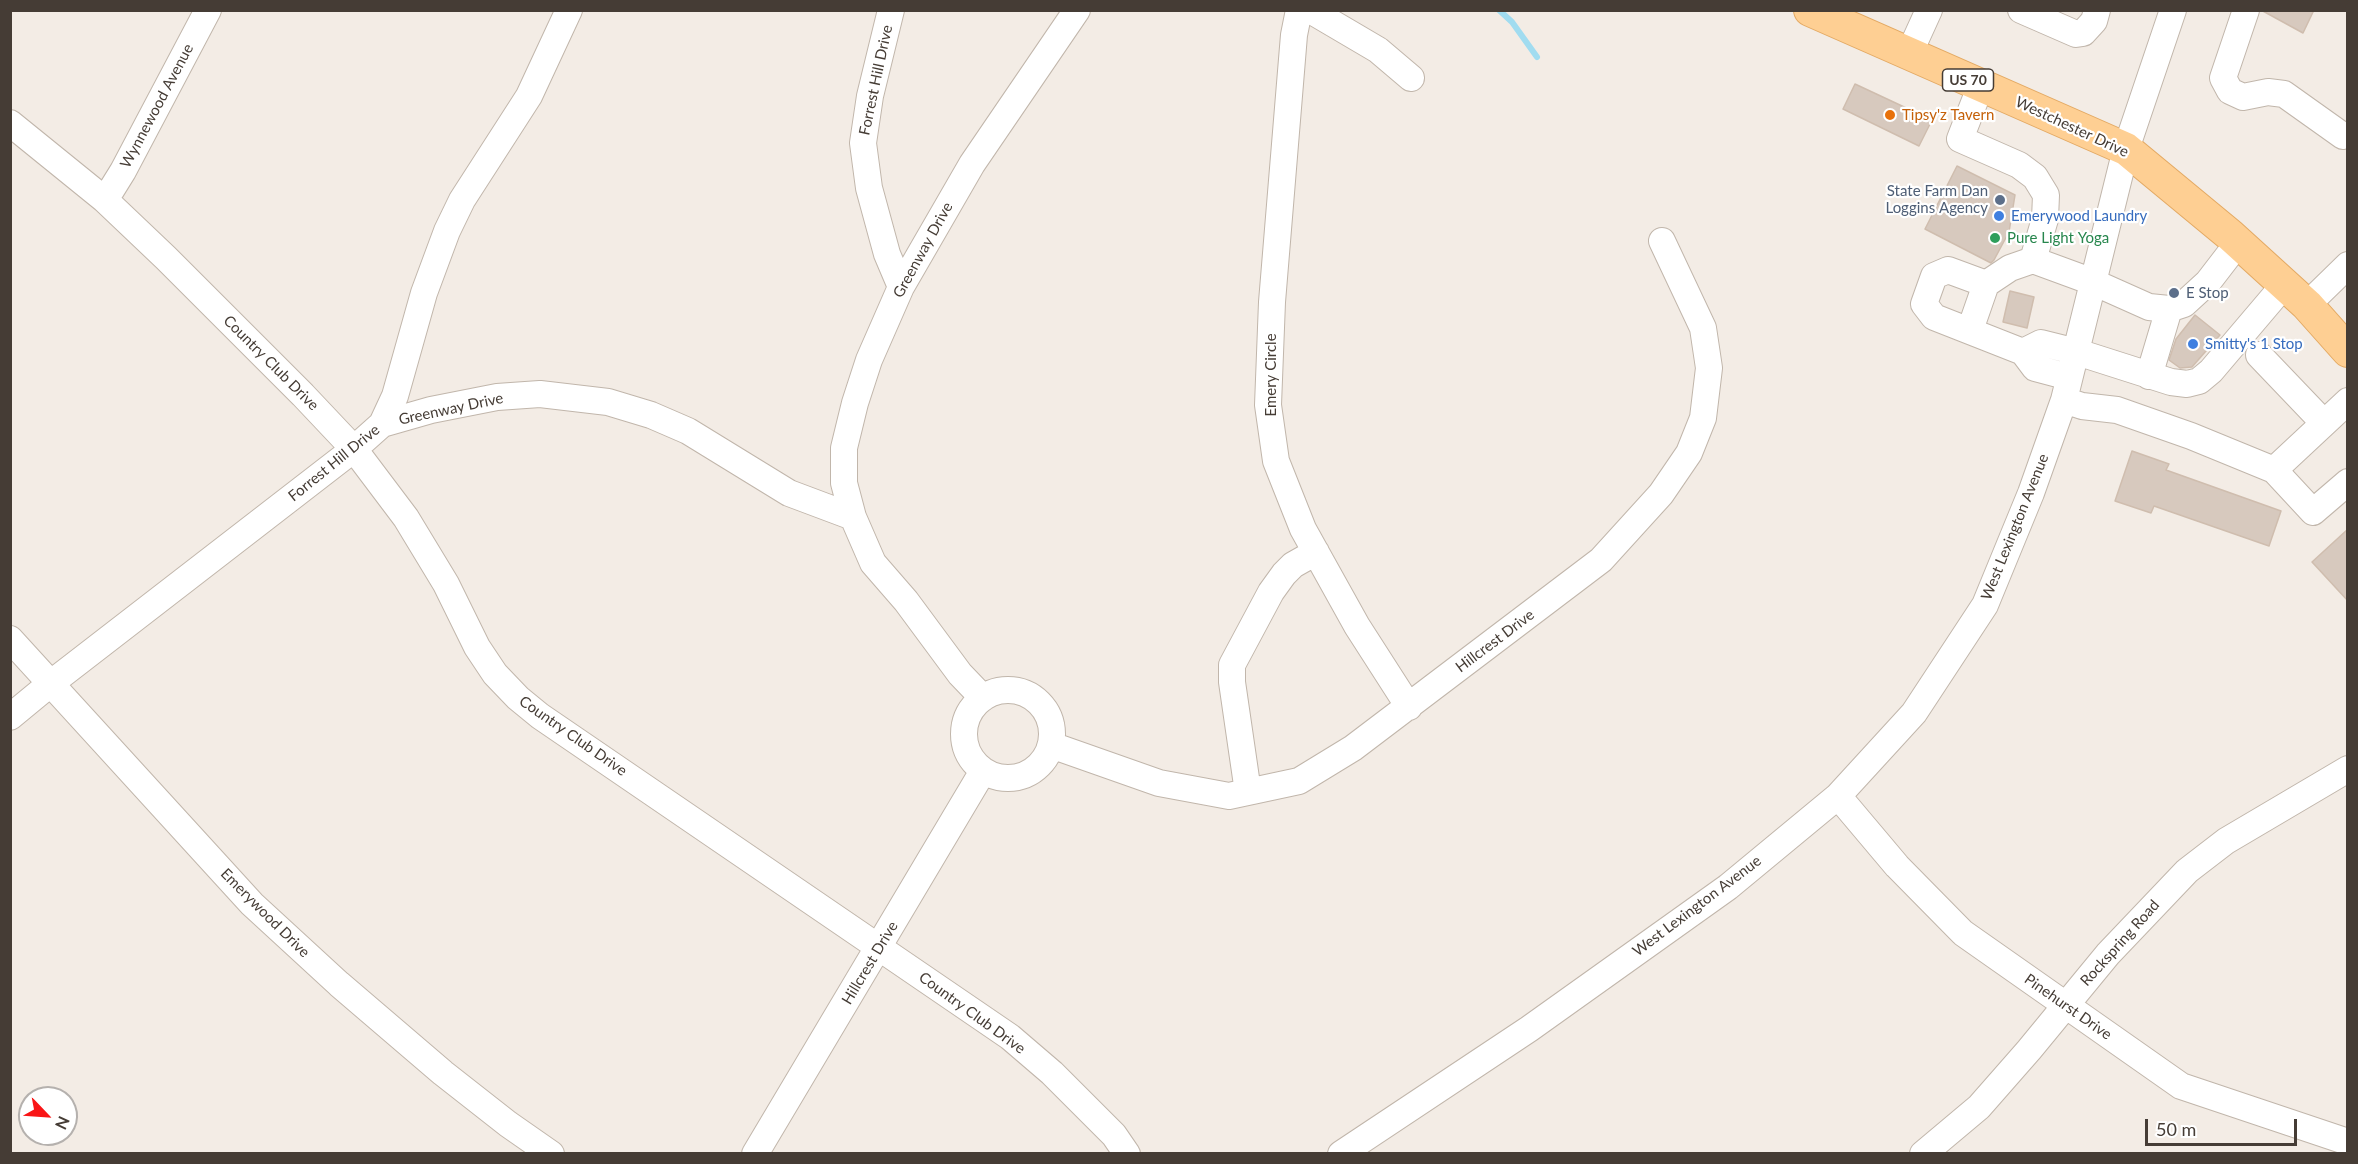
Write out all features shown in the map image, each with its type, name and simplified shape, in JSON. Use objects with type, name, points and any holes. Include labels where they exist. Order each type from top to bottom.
[{"type":"main road","name":"Westchester Drive","points":[[1810,10],[1858,21],[1909,54],[2126,149],[2238,243],[2307,305],[2348,351]]},
{"type":"street","name":"Wynnewood Avenue","points":[[105,200],[123,171],[208,10]]},
{"type":"street","name":"Forrest Hill Drive","points":[[10,717],[354,449],[382,424],[395,396],[424,293],[447,231],[462,200],[529,96],[569,10]]},
{"type":"street","name":"Forrest Hill Drive","points":[[891,10],[870,96],[863,143],[869,188],[887,254],[901,287]]},
{"type":"street","name":"Greenway Drive","points":[[983,698],[960,674],[906,601],[873,563],[852,517],[844,483],[844,448],[869,360],[901,287],[972,164],[1077,10]]},
{"type":"street","name":"Emery Circle","points":[[1299,10],[1294,35],[1274,279],[1268,405],[1276,461],[1316,552],[1357,626],[1409,707]]},
{"type":"street","points":[[1310,10],[1378,50],[1411,78]]},
{"type":"street","points":[[1909,54],[1929,10]]},
{"type":"street","points":[[2021,10],[2076,34],[2084,33],[2094,21],[2097,10]]},
{"type":"street","name":"West Lexington Avenue","points":[[1341,1154],[1528,1029],[1728,887],[1838,796],[1914,713],[1985,605],[2031,493],[2067,389],[2126,149],[2173,10]]},
{"type":"street","points":[[2246,10],[2223,78],[2230,91],[2243,97],[2268,92],[2284,94],[2343,136]]},
{"type":"street","points":[[1981,86],[1960,139],[2019,165],[2035,177],[2046,195],[2045,219],[2033,261]]},
{"type":"street","name":"Country Club Drive","points":[[10,123],[105,200],[263,354],[354,449],[406,518],[446,584],[477,647],[495,674],[518,698],[540,716],[880,946],[1010,1037],[1052,1073],[1114,1136],[1127,1154]]},
{"type":"street","name":"Hillcrest Drive","points":[[1051,745],[1159,783],[1229,796],[1299,781],[1353,748],[1601,560],[1661,494],[1689,453],[1703,418],[1709,368],[1702,328],[1662,241]]},
{"type":"street","points":[[1970,330],[1986,284],[2010,268],[2033,261],[2093,282],[2149,307],[2169,309],[2184,304],[2208,282],[2238,243]]},
{"type":"street","points":[[2307,305],[2348,265]]},
{"type":"street","points":[[1986,284],[1948,270],[1934,276],[1924,304],[1934,317],[2023,351],[2035,368],[2067,389],[2082,406],[2117,410],[2191,436],[2274,470],[2313,512],[2348,482]]},
{"type":"street","points":[[2023,351],[2041,343],[2077,352],[2149,376],[2187,384],[2199,381],[2211,371],[2284,285]]},
{"type":"street","points":[[2149,376],[2169,309]]},
{"type":"street","points":[[2259,355],[2324,423]]},
{"type":"street","name":"Greenway Drive","points":[[382,424],[431,410],[497,398],[540,394],[608,402],[651,415],[688,431],[789,493],[852,517]]},
{"type":"street","points":[[2274,470],[2348,401]]},
{"type":"street","points":[[1248,792],[1232,682],[1232,665],[1267,599],[1284,574],[1316,552]]},
{"type":"street","name":"Emerywood Drive","points":[[10,639],[264,915],[339,984],[443,1073],[508,1124],[551,1154]]},
{"type":"street","points":[[1012,690],[1027,694],[1040,703],[1048,715],[1052,730],[1051,745],[1044,759],[1024,776],[996,777],[983,771],[973,761],[966,748],[964,734],[966,720],[983,698],[997,692],[1012,690]]},
{"type":"street","name":"Rockspring Road","points":[[1923,1154],[1979,1107],[2108,954],[2187,871],[2226,841],[2348,769]]},
{"type":"street","name":"Hillcrest Drive","points":[[755,1154],[983,771]]},
{"type":"street","name":"Pinehurst Drive","points":[[1838,796],[1897,866],[1963,933],[2181,1086],[2337,1145]]},
{"type":"building","points":[[2261,10],[2314,10],[2303,33]]},
{"type":"building","points":[[1855,84],[1932,120],[1919,146],[1843,109]]},
{"type":"building","points":[[1957,166],[2015,195],[2009,232],[1991,263],[1925,229]]},
{"type":"building","points":[[2010,291],[2034,297],[2027,328],[2003,322]]},
{"type":"building","points":[[2195,315],[2220,335],[2192,367],[2180,368],[2169,360],[2176,339]]},
{"type":"building","points":[[2132,451],[2169,464],[2166,470],[2281,511],[2269,546],[2154,506],[2151,513],[2115,501]]},
{"type":"building","points":[[2348,529],[2348,601],[2312,562]]},
{"type":"waterway","points":[[1499,10],[1512,22],[1537,57]]},
{"type":"place","name":"Tipsy'z Tavern","points":[[1890,115]]},
{"type":"place","name":"State Farm Dan Loggins Agency","points":[[2000,200]]},
{"type":"place","name":"Emerywood Laundry","points":[[1999,216]]},
{"type":"place","name":"Pure Light Yoga","points":[[1995,238]]},
{"type":"place","name":"E Stop","points":[[2174,293]]},
{"type":"place","name":"Smitty's 1 Stop","points":[[2193,344]]}]
